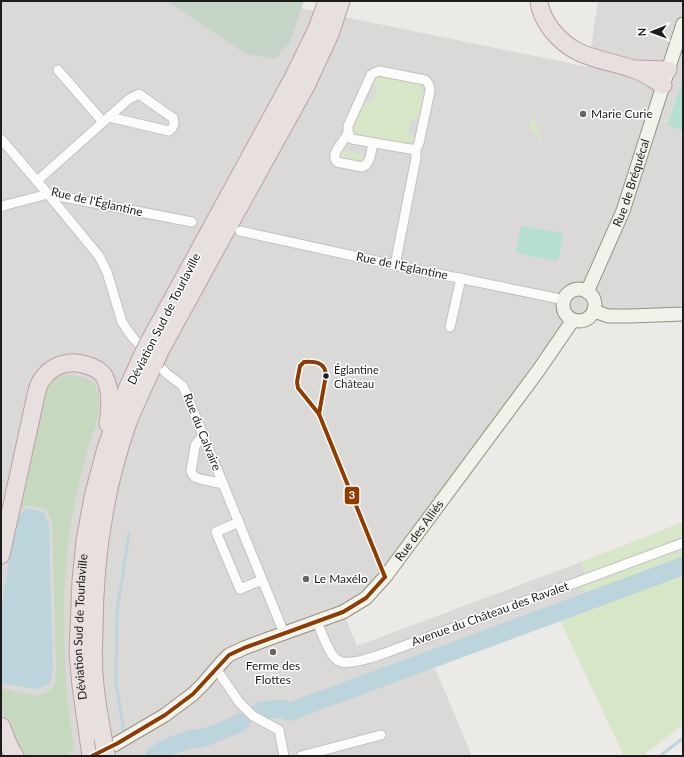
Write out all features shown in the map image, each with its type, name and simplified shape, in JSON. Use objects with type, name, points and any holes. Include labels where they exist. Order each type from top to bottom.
[{"type":"highway","name":"Déviation Sud de Tourlaville","points":[[100,747],[94,653],[95,582],[104,512],[112,474],[152,352],[293,78],[317,29],[327,1]]},
{"type":"highway","name":"Déviation Sud de Tourlaville","points":[[100,747],[81,686],[78,652],[81,581],[85,541],[93,497],[106,448],[127,390],[152,352],[221,238],[306,86],[330,34],[341,1]]},
{"type":"highway","points":[[539,1],[543,15],[549,26],[556,35],[573,49],[589,56],[665,77]]},
{"type":"highway","points":[[1,555],[36,395],[40,382],[49,371],[67,363],[78,362],[96,369],[104,376],[110,402],[106,448]]},
{"type":"highway","points":[[1,726],[15,756]]},
{"type":"street","name":"Rue de Bréquécal","points":[[587,292],[623,211],[683,24]]},
{"type":"street","points":[[37,181],[106,120],[129,99],[139,94],[173,118],[174,124],[173,128],[169,131],[106,120],[58,70]]},
{"type":"street","points":[[395,265],[416,158],[416,148],[419,143],[430,91],[429,84],[425,80],[379,71],[373,73],[348,126],[350,136],[352,139],[373,143],[410,149],[416,148]]},
{"type":"street","points":[[348,132],[334,155],[337,162],[364,167],[368,163],[373,143]]},
{"type":"street","name":"Rue de l'Églantine","points":[[1,139],[48,194],[192,222]]},
{"type":"street","points":[[1,207],[6,204],[48,194]]},
{"type":"street","name":"Rue du Calvaire","points":[[48,194],[99,256],[107,272],[122,322],[128,331],[167,374],[183,386],[284,633]]},
{"type":"street","name":"Rue de l'Eglantine","points":[[240,231],[565,300]]},
{"type":"street","points":[[450,327],[461,278]]},
{"type":"street","points":[[578,290],[587,292],[590,294],[594,302],[594,311],[592,315],[583,321],[573,320],[566,314],[564,305],[567,296],[578,290]]},
{"type":"street","points":[[594,311],[608,316],[683,314]]},
{"type":"street","name":"Rue des Alliés","points":[[100,747],[165,715],[193,694],[215,669],[233,653],[343,612],[366,598],[385,576],[538,371],[573,320]]},
{"type":"street","points":[[204,436],[195,447],[191,471],[192,474],[195,477],[223,484]]},
{"type":"street","points":[[239,522],[216,532],[240,589],[262,580]]},
{"type":"street","name":"Avenue du Château des Ravalet","points":[[317,622],[330,652],[336,659],[348,663],[356,662],[377,656],[683,543]]},
{"type":"street","points":[[215,669],[219,672],[239,702],[253,716],[279,730],[284,756]]},
{"type":"street","points":[[301,756],[381,735]]},
{"type":"shaded area","points":[[1,1],[166,1],[245,54],[290,42],[301,8],[588,67],[598,1],[683,1],[683,79],[667,124],[683,130],[683,298],[678,314],[600,314],[587,322],[568,325],[385,577],[343,612],[357,646],[581,562],[588,582],[585,601],[558,616],[432,661],[472,756],[1,756]]},
{"type":"green space","points":[[166,1],[304,1],[290,42],[275,59],[245,54]]},
{"type":"green space","points":[[377,77],[418,84],[424,90],[419,117],[416,119],[411,118],[408,134],[413,135],[415,138],[414,142],[410,146],[357,136],[353,131],[353,124],[364,102],[366,101],[371,103],[378,88],[373,84]]},
{"type":"green space","points":[[683,79],[683,130],[667,125]]},
{"type":"green space","points":[[532,121],[536,122],[542,141],[530,127],[530,123]]},
{"type":"green space","points":[[341,150],[364,155],[362,164],[339,161],[338,157]]},
{"type":"green space","points":[[521,226],[563,233],[558,261],[516,253]]},
{"type":"green space","points":[[67,375],[83,377],[92,381],[97,390],[100,403],[98,418],[86,454],[74,508],[69,533],[66,568],[64,620],[65,676],[74,751],[64,756],[22,756],[2,710],[1,688],[38,696],[50,691],[55,685],[56,671],[52,522],[46,509],[27,505],[14,515],[45,387],[54,378]]},
{"type":"green space","points":[[683,522],[683,725],[642,756],[624,756],[558,616],[585,601],[580,586],[588,582],[581,562]]},
{"type":"water","points":[[27,508],[43,512],[49,523],[53,669],[51,681],[48,685],[36,689],[1,683],[1,608],[17,517]]},
{"type":"waterway","points":[[124,731],[116,682],[117,612],[129,534]]},
{"type":"waterway","points":[[256,714],[262,710],[283,709],[289,712],[683,566]]},
{"type":"waterway","points":[[154,756],[168,747],[193,738],[201,739],[241,722]]},
{"type":"waterway","points":[[660,756],[683,738]]},
{"type":"transit line","name":"3","points":[[304,362],[316,362],[324,367],[326,375],[319,414],[298,388],[297,382],[300,366],[304,362]]},
{"type":"transit line","name":"3","points":[[319,414],[385,577]]},
{"type":"transit line","name":"3","points":[[92,756],[118,743],[165,715],[193,694],[229,655],[244,648],[343,612],[366,598],[385,577]]},
{"type":"place","name":"Marie Curie","points":[[583,114]]},
{"type":"place","name":"Églantine Château","points":[[326,376]]},
{"type":"place","name":"Le Maxélo","points":[[306,579]]},
{"type":"place","name":"Ferme des Flottes","points":[[273,652]]}]
